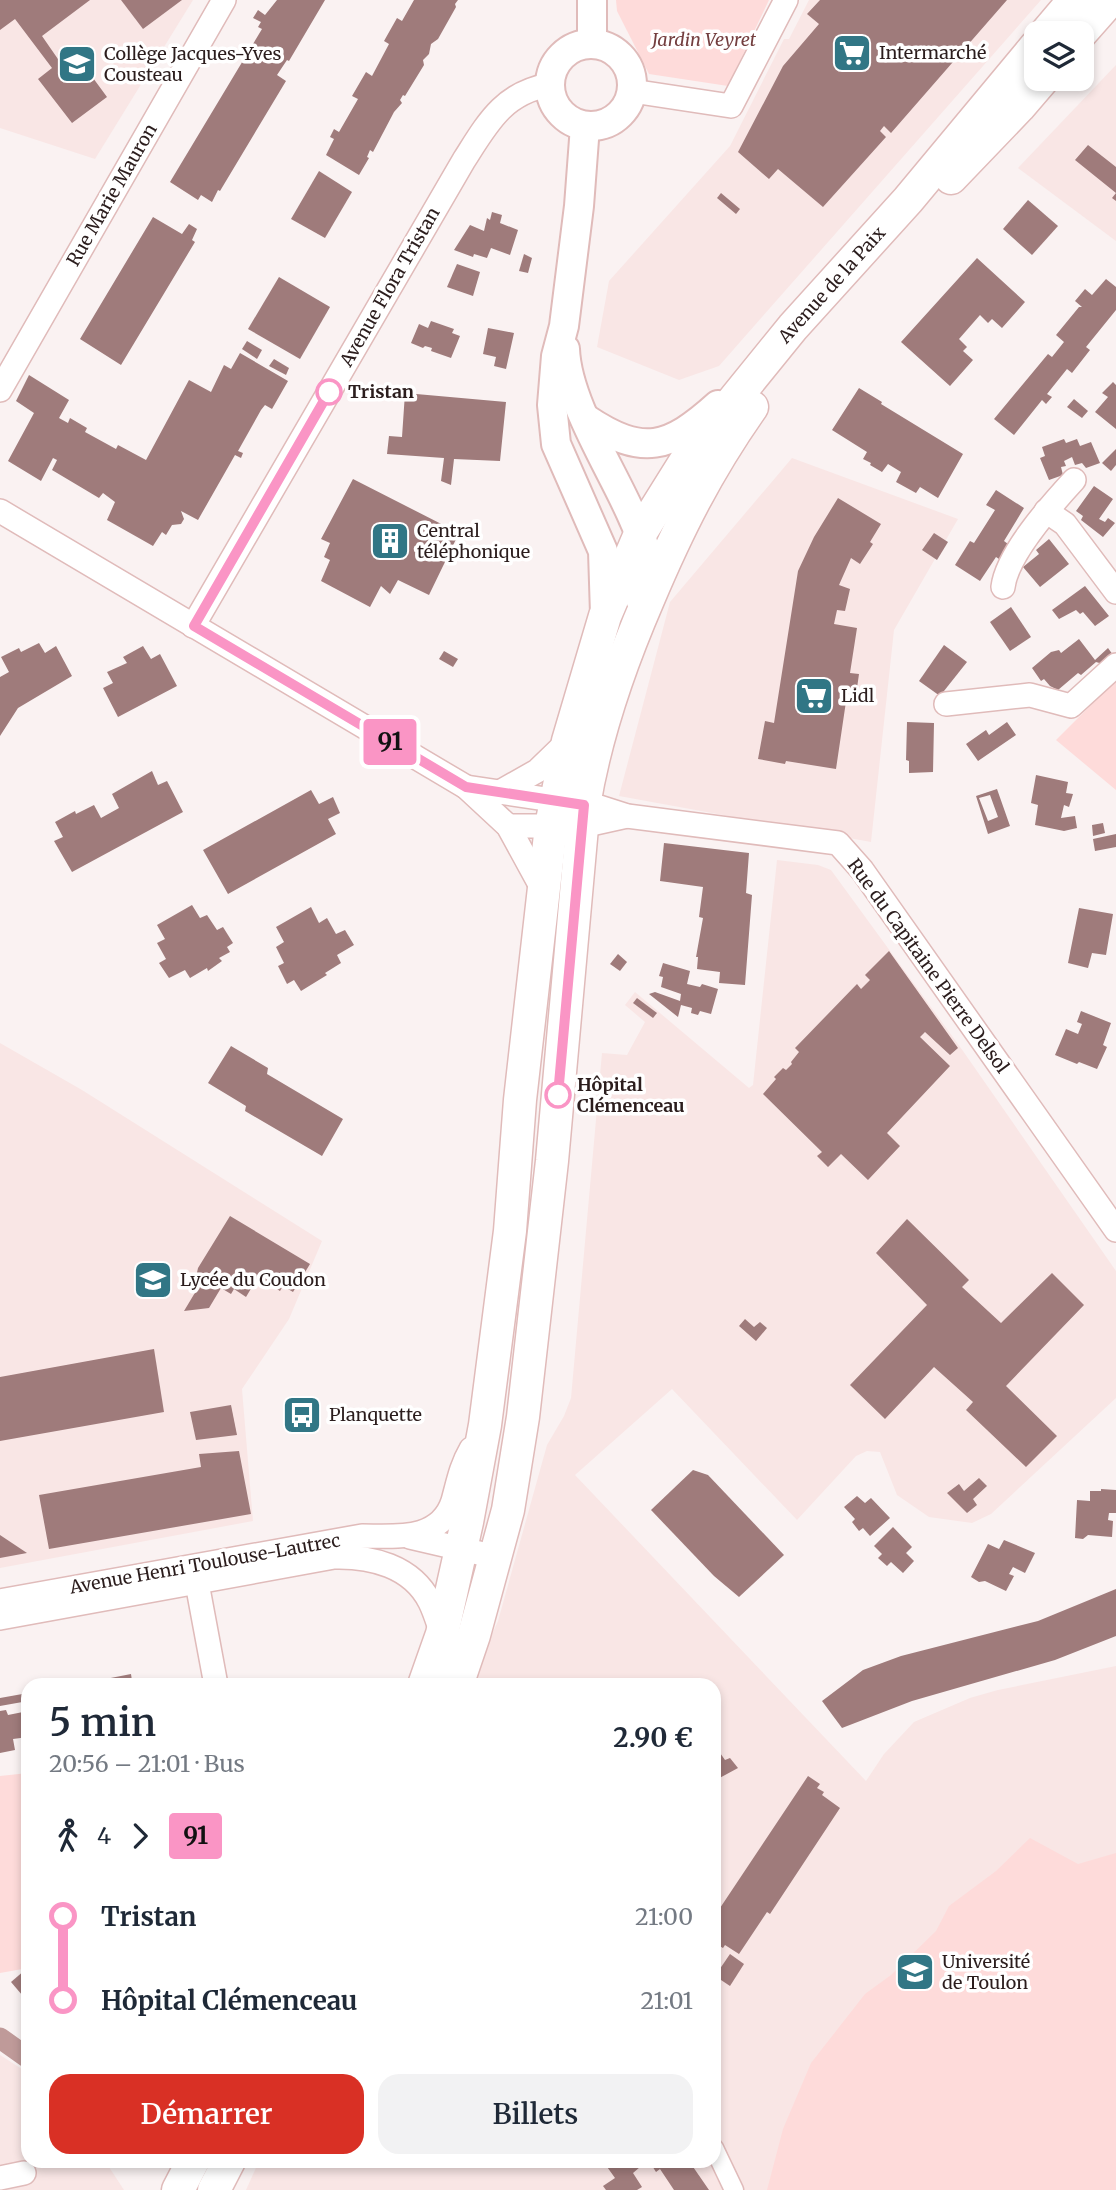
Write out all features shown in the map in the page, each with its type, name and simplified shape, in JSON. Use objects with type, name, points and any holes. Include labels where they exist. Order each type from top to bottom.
[{"type":"main road","points":[[1056,21],[1074,0]]},
{"type":"main road","points":[[1092,21],[1110,0]]},
{"type":"main road","name":"Avenue de la Paix","points":[[568,815],[568,741],[605,616],[640,534],[690,454],[762,365],[908,200],[1024,60]]},
{"type":"main road","name":"Avenue de la Paix","points":[[568,815],[594,754],[620,666],[692,500],[711,468],[779,369],[920,210],[1032,91]]},
{"type":"main road","points":[[426,1678],[442,1634],[485,1425],[510,1231],[520,1100],[544,891],[568,815]]},
{"type":"main road","points":[[459,1678],[508,1510],[523,1417],[552,1161],[568,815]]},
{"type":"main road","points":[[178,2190],[189,2168]]},
{"type":"main road","points":[[214,2190],[225,2168]]},
{"type":"street","name":"Rue Marie Mauron","points":[[0,390],[224,0]]},
{"type":"street","points":[[592,0],[592,43]]},
{"type":"street","points":[[632,92],[731,106],[786,0]]},
{"type":"street","points":[[592,43],[606,46],[618,53],[627,64],[632,77],[632,92],[628,104],[610,122],[585,126],[574,123],[556,107],[549,85],[551,72],[567,51],[592,43]]},
{"type":"street","name":"Avenue Flora Tristan","points":[[194,626],[483,131],[502,108],[522,91],[549,85]]},
{"type":"street","points":[[585,126],[579,206],[564,326],[556,356],[552,405],[556,444],[603,551],[605,616]]},
{"type":"street","points":[[564,326],[565,357],[586,419],[640,534],[647,558],[648,569],[620,666]]},
{"type":"street","points":[[586,419],[611,435],[636,444],[666,440],[701,421],[762,365]]},
{"type":"street","points":[[1003,587],[1004,573],[1046,512],[1074,480]]},
{"type":"street","points":[[0,511],[466,787],[508,826],[544,891]]},
{"type":"street","points":[[1046,512],[1065,524],[1116,592]]},
{"type":"street","points":[[946,704],[1030,695],[1071,706],[1116,665]]},
{"type":"street","points":[[498,793],[537,771],[568,741]]},
{"type":"street","points":[[466,787],[498,793],[568,815]]},
{"type":"street","points":[[508,826],[568,815]]},
{"type":"street","name":"Rue du Capitaine Pierre Delsol","points":[[568,815],[627,816],[838,843],[862,870],[1116,1230]]},
{"type":"street","name":"Avenue Henri Toulouse-Lautrec","points":[[0,1601],[362,1536],[422,1534],[447,1513],[452,1505],[463,1462],[485,1425]]},
{"type":"street","name":"Avenue Henri Toulouse-Lautrec","points":[[410,1536],[496,1557]]},
{"type":"street","name":"Avenue Henri Toulouse-Lautrec","points":[[0,1618],[334,1557],[358,1556],[486,1593]]},
{"type":"street","name":"Avenue Henri Toulouse-Lautrec","points":[[399,1569],[426,1595],[442,1634]]},
{"type":"street","points":[[197,1583],[215,1678]]},
{"type":"street","points":[[721,2163],[734,2190]]},
{"type":"street","points":[[0,2178],[23,2173]]},
{"type":"shaded area","name":"Collège Jacques-Yves Cousteau","points":[[0,0],[193,0],[95,159],[0,128]]},
{"type":"shaded area","points":[[809,0],[1041,0],[719,366],[679,380],[597,347],[609,281],[730,146],[784,39],[789,39]]},
{"type":"shaded area","points":[[1116,65],[1116,241],[1018,168]]},
{"type":"shaded area","points":[[792,458],[958,519],[894,630],[871,842],[619,796],[670,602]]},
{"type":"shaded area","points":[[777,860],[818,865],[831,870],[963,1051],[1116,1271],[1116,1398],[991,1514],[972,1523],[929,1517],[897,1495],[880,1452],[867,1451],[856,1456],[797,1520],[672,1389],[575,1475],[866,1781],[884,1754],[914,1722],[970,1698],[998,1690],[1116,1666],[1116,2190],[246,2190],[256,2168],[721,2168],[721,1678],[472,1678],[498,1621],[547,1445],[571,1398],[602,1053],[627,1055],[645,1022],[625,1005],[635,992],[749,1088],[753,1085]]},
{"type":"shaded area","name":"Lycée du Coudon","points":[[0,1043],[82,1090],[322,1241],[289,1319],[242,1389],[253,1521],[0,1568]]},
{"type":"shaded area","points":[[0,2055],[21,2068],[21,2168],[110,2168],[124,2190],[0,2190]]},
{"type":"green space","name":"Jardin Veyret","points":[[616,0],[769,0],[728,86],[649,74],[617,11]]},
{"type":"green space","points":[[1116,680],[1116,790],[1056,740]]},
{"type":"green space","points":[[21,1774],[21,1969],[0,1973],[0,1776]]},
{"type":"green space","points":[[1030,1838],[1078,1864],[1116,1853],[1116,2190],[767,2190],[783,2129],[811,2063],[865,1994],[891,1975],[936,1931],[949,1906],[996,1871]]},
{"type":"building","points":[[0,0],[90,0],[42,36],[60,62],[74,52],[107,97],[72,123],[38,79],[52,68],[15,19],[0,30]]},
{"type":"building","points":[[121,0],[182,0],[143,29]]},
{"type":"building","points":[[277,0],[325,0],[289,61],[287,60],[277,75],[286,81],[220,191],[218,190],[212,202],[201,195],[198,200],[170,182],[262,29],[258,27],[261,22],[253,18],[258,10],[265,15]]},
{"type":"building","points":[[414,0],[458,0],[438,39],[431,44],[429,54],[423,60],[424,65],[400,100],[402,103],[394,112],[373,152],[370,150],[367,157],[369,158],[359,175],[326,155],[334,139],[330,137],[334,129],[339,132],[358,99],[352,96],[366,72],[372,76],[389,44],[384,41],[397,18],[402,21]]},
{"type":"building","points":[[820,0],[1007,0],[891,133],[884,126],[880,131],[886,137],[823,207],[778,169],[769,179],[738,152],[783,66],[819,24],[807,14]]},
{"type":"building","points":[[1088,145],[1116,167],[1116,193],[1075,160]]},
{"type":"building","points":[[319,171],[352,192],[325,238],[291,219]]},
{"type":"building","points":[[721,193],[740,209],[736,214],[717,198]]},
{"type":"building","points":[[1028,200],[1058,226],[1032,255],[1003,229]]},
{"type":"building","points":[[492,212],[502,215],[500,223],[518,230],[510,255],[491,248],[487,258],[474,254],[473,257],[454,250],[470,225],[484,231],[487,218],[490,220]]},
{"type":"building","points":[[153,217],[182,234],[189,224],[197,229],[192,240],[195,242],[121,365],[80,339]]},
{"type":"building","points":[[524,254],[532,258],[528,273],[519,271]]},
{"type":"building","points":[[977,258],[1025,302],[1002,328],[992,319],[988,323],[980,315],[959,339],[967,347],[963,351],[973,360],[950,386],[901,342]]},
{"type":"building","points":[[457,264],[480,272],[473,296],[447,287]]},
{"type":"building","points":[[279,277],[330,307],[300,359],[248,329]]},
{"type":"building","points":[[1106,279],[1116,287],[1116,310],[1086,347],[1090,350],[1072,373],[1067,369],[1047,394],[1052,397],[1046,404],[1042,400],[1014,435],[994,419],[1048,354],[1052,357],[1064,342],[1056,335],[1079,307],[1082,307],[1075,301],[1085,289],[1092,295]]},
{"type":"building","points":[[431,321],[454,329],[452,333],[460,336],[451,358],[431,351],[432,348],[411,343],[419,324],[428,328]]},
{"type":"building","points":[[488,328],[514,333],[506,369],[494,366],[496,357],[483,354]]},
{"type":"building","points":[[247,341],[262,350],[257,359],[242,349]]},
{"type":"building","points":[[240,353],[288,381],[272,409],[265,405],[261,410],[238,451],[243,453],[241,458],[235,455],[198,520],[181,511],[184,519],[181,524],[172,525],[166,535],[162,532],[153,546],[107,520],[115,502],[103,493],[99,498],[52,470],[57,460],[53,458],[41,481],[8,461],[34,413],[16,401],[29,375],[69,400],[59,418],[68,423],[70,418],[87,428],[85,432],[116,449],[118,445],[146,460],[189,380],[211,392],[224,365],[231,369]]},
{"type":"building","points":[[274,359],[289,368],[286,375],[269,366]]},
{"type":"building","points":[[1113,382],[1116,385],[1116,429],[1095,412],[1108,397],[1102,393]]},
{"type":"building","points":[[859,388],[963,454],[938,498],[920,487],[916,493],[896,482],[901,472],[888,464],[882,472],[870,465],[871,463],[863,459],[867,452],[832,430]]},
{"type":"building","points":[[405,393],[506,402],[500,461],[454,459],[451,485],[441,481],[444,458],[387,454],[389,436],[402,437]]},
{"type":"building","points":[[1074,399],[1088,411],[1082,418],[1067,407]]},
{"type":"building","points":[[1064,439],[1066,443],[1077,439],[1080,446],[1091,442],[1100,463],[1086,468],[1082,463],[1075,465],[1072,457],[1064,461],[1066,466],[1061,467],[1063,475],[1049,480],[1040,458],[1045,456],[1042,447]]},
{"type":"building","points":[[1116,449],[1116,465],[1111,471],[1102,463]]},
{"type":"building","name":"Central téléphonique","points":[[353,479],[459,533],[429,595],[398,580],[390,594],[381,586],[370,607],[321,581],[330,560],[324,557],[330,543],[321,539]]},
{"type":"building","points":[[1094,486],[1113,499],[1099,519],[1105,522],[1108,518],[1115,523],[1103,537],[1081,520],[1083,516],[1076,511]]},
{"type":"building","points":[[996,490],[1024,508],[1004,541],[1008,544],[1004,551],[999,559],[996,557],[980,581],[955,565],[970,541],[974,543],[995,510],[986,505]]},
{"type":"building","points":[[838,498],[881,524],[870,542],[873,544],[860,564],[851,558],[839,585],[850,589],[845,611],[837,610],[834,624],[857,628],[850,673],[859,674],[857,688],[848,688],[836,769],[758,759],[765,721],[774,723],[798,571],[814,537]]},
{"type":"building","points":[[934,533],[948,542],[937,560],[922,550]]},
{"type":"building","points":[[1049,539],[1069,564],[1040,587],[1023,567],[1039,554],[1036,550]]},
{"type":"building","points":[[1085,586],[1109,616],[1095,626],[1083,612],[1080,614],[1076,610],[1059,619],[1052,610]]},
{"type":"building","points":[[1011,607],[1031,637],[1010,651],[990,622]]},
{"type":"building","points":[[1079,639],[1095,660],[1108,648],[1113,655],[1103,664],[1096,662],[1081,675],[1078,673],[1058,690],[1044,679],[1041,681],[1032,668],[1051,652],[1059,650],[1061,653]]},
{"type":"building","points":[[39,643],[45,653],[56,646],[72,676],[18,708],[0,736],[0,677],[9,672],[1,657],[19,648],[21,652]]},
{"type":"building","points":[[944,645],[967,662],[940,696],[919,681]]},
{"type":"building","points":[[143,646],[151,659],[160,654],[177,686],[118,717],[103,688],[113,683],[107,672],[127,663],[123,657]]},
{"type":"building","points":[[444,651],[458,659],[453,667],[439,659]]},
{"type":"building","points":[[907,722],[934,723],[933,772],[909,773],[909,761],[906,760]]},
{"type":"building","points":[[1007,722],[1016,735],[978,761],[966,744],[986,730],[989,735]]},
{"type":"building","points":[[152,771],[158,785],[167,781],[183,812],[72,872],[54,841],[63,837],[55,822],[94,805],[101,818],[119,808],[112,794]]},
{"type":"building","points":[[1036,775],[1068,782],[1066,793],[1073,794],[1069,807],[1064,805],[1061,818],[1075,816],[1077,828],[1064,831],[1035,825],[1038,805],[1031,803]]},
{"type":"building","points":[[997,789],[1010,826],[988,834],[976,796]],"holes":[[[990,795],[998,817],[988,821],[979,798]]]},
{"type":"building","points":[[311,790],[319,804],[333,797],[340,813],[328,819],[336,834],[228,894],[203,850]]},
{"type":"building","points":[[1103,823],[1105,833],[1093,836],[1092,825]]},
{"type":"building","points":[[1116,834],[1116,847],[1095,851],[1093,839]]},
{"type":"building","points":[[664,843],[749,853],[746,893],[752,895],[745,985],[719,983],[720,972],[697,969],[696,957],[703,918],[699,917],[703,887],[660,881]]},
{"type":"building","points":[[192,905],[200,918],[207,915],[217,930],[223,927],[233,943],[227,947],[230,952],[219,958],[222,961],[208,971],[207,968],[190,978],[185,970],[169,978],[159,963],[166,959],[157,943],[165,939],[157,925]]},
{"type":"building","points":[[311,907],[319,923],[327,918],[336,934],[345,930],[354,945],[337,955],[341,963],[301,991],[294,980],[287,984],[278,966],[284,963],[276,947],[284,942],[276,927]]},
{"type":"building","points":[[1079,908],[1113,914],[1106,955],[1092,953],[1088,968],[1068,963]]},
{"type":"building","points":[[889,951],[958,1048],[950,1055],[925,1032],[920,1037],[950,1066],[887,1133],[900,1146],[868,1180],[841,1154],[828,1167],[817,1156],[822,1152],[763,1094],[776,1079],[774,1077],[792,1064],[799,1052],[795,1048],[857,984],[861,989],[870,980],[865,975]]},
{"type":"building","points":[[618,954],[627,962],[620,971],[610,964]]},
{"type":"building","points":[[663,963],[690,971],[687,984],[700,987],[702,984],[718,989],[711,1014],[700,1011],[698,1015],[691,1013],[692,1008],[681,1005],[678,1017],[649,994],[655,992],[680,1001],[681,994],[661,987],[663,977],[659,976]]},
{"type":"building","points":[[637,998],[657,1013],[653,1018],[633,1003]]},
{"type":"building","points":[[1081,1011],[1111,1023],[1103,1045],[1107,1047],[1097,1069],[1055,1055],[1066,1029],[1078,1034],[1082,1024],[1077,1022]]},
{"type":"building","points":[[231,1046],[268,1068],[267,1074],[343,1119],[322,1156],[245,1111],[246,1106],[208,1083]]},
{"type":"building","points":[[230,1216],[310,1264],[293,1292],[283,1286],[280,1291],[258,1277],[246,1297],[234,1289],[231,1294],[221,1288],[209,1308],[184,1311],[196,1291],[194,1286],[198,1268]]},
{"type":"building","points":[[907,1219],[969,1280],[962,1287],[1001,1323],[1052,1273],[1084,1305],[1006,1386],[1057,1436],[1026,1467],[966,1410],[973,1402],[934,1367],[885,1419],[850,1385],[927,1305],[876,1253]]},
{"type":"building","points":[[745,1319],[754,1327],[760,1322],[767,1328],[756,1341],[739,1326]]},
{"type":"building","points":[[154,1349],[164,1412],[0,1441],[0,1377]]},
{"type":"building","points":[[231,1405],[237,1435],[196,1440],[190,1412]]},
{"type":"building","points":[[239,1451],[251,1514],[49,1549],[39,1495],[201,1467],[199,1454]]},
{"type":"building","points":[[693,1470],[708,1475],[784,1555],[739,1597],[714,1576],[651,1510]]},
{"type":"building","points":[[979,1478],[987,1486],[973,1499],[977,1505],[967,1513],[947,1493],[959,1484],[964,1491]]},
{"type":"building","points":[[1116,1490],[1116,1513],[1109,1513],[1108,1520],[1113,1521],[1112,1537],[1088,1535],[1083,1539],[1075,1538],[1077,1500],[1090,1501],[1090,1491]]},
{"type":"building","points":[[857,1496],[865,1503],[871,1498],[890,1518],[870,1536],[863,1528],[859,1531],[852,1522],[855,1519],[844,1507]]},
{"type":"building","points":[[893,1527],[912,1547],[906,1553],[914,1561],[903,1573],[891,1562],[887,1566],[878,1558],[882,1554],[874,1546]]},
{"type":"building","points":[[0,1535],[27,1553],[0,1558]]},
{"type":"building","points":[[1004,1540],[1035,1553],[1025,1573],[1013,1567],[1009,1574],[1014,1576],[1006,1591],[971,1577],[988,1544],[999,1549]]},
{"type":"building","points":[[1116,1589],[1116,1636],[1055,1660],[912,1701],[842,1728],[822,1701],[863,1670],[901,1656],[1038,1621]]},
{"type":"building","points":[[131,1674],[132,1678],[111,1678]]},
{"type":"building","points":[[21,1694],[21,1702],[0,1706],[0,1698]]},
{"type":"building","points":[[6,1710],[8,1715],[21,1712],[21,1738],[13,1739],[15,1750],[0,1753],[0,1711]]},
{"type":"building","points":[[721,1754],[725,1760],[730,1758],[738,1768],[721,1777]]},
{"type":"building","points":[[808,1776],[820,1784],[817,1788],[824,1792],[822,1795],[840,1808],[770,1914],[767,1912],[739,1954],[725,1945],[721,1947],[721,1906]]},
{"type":"building","points":[[730,1954],[744,1964],[730,1986],[721,1980],[721,1967]]},
{"type":"building","points":[[21,1973],[21,1994],[11,1982]]},
{"type":"building","points":[[608,2168],[639,2168],[633,2173],[642,2187],[637,2190],[606,2190],[603,2186],[615,2178]]},
{"type":"building","points":[[653,2168],[694,2168],[709,2190],[674,2190],[660,2169],[656,2172]]},
{"type":"waterway","points":[[0,2038],[21,2053]]},
{"type":"bus line","name":"91","points":[[329,392],[194,626],[466,787],[584,805],[558,1095]]},
{"type":"place","name":"Intermarché","points":[[852,53]]},
{"type":"place","name":"Collège Jacques-Yves Cousteau","points":[[77,64]]},
{"type":"place","name":"Tristan","points":[[329,392]]},
{"type":"place","name":"Central téléphonique","points":[[390,541]]},
{"type":"place","name":"Lidl","points":[[814,696]]},
{"type":"place","name":"Hôpital Clémenceau","points":[[558,1095]]},
{"type":"place","name":"Lycée du Coudon","points":[[153,1280]]},
{"type":"place","name":"Planquette","points":[[302,1415]]},
{"type":"place","name":"Université de Toulon","points":[[915,1972]]}]
